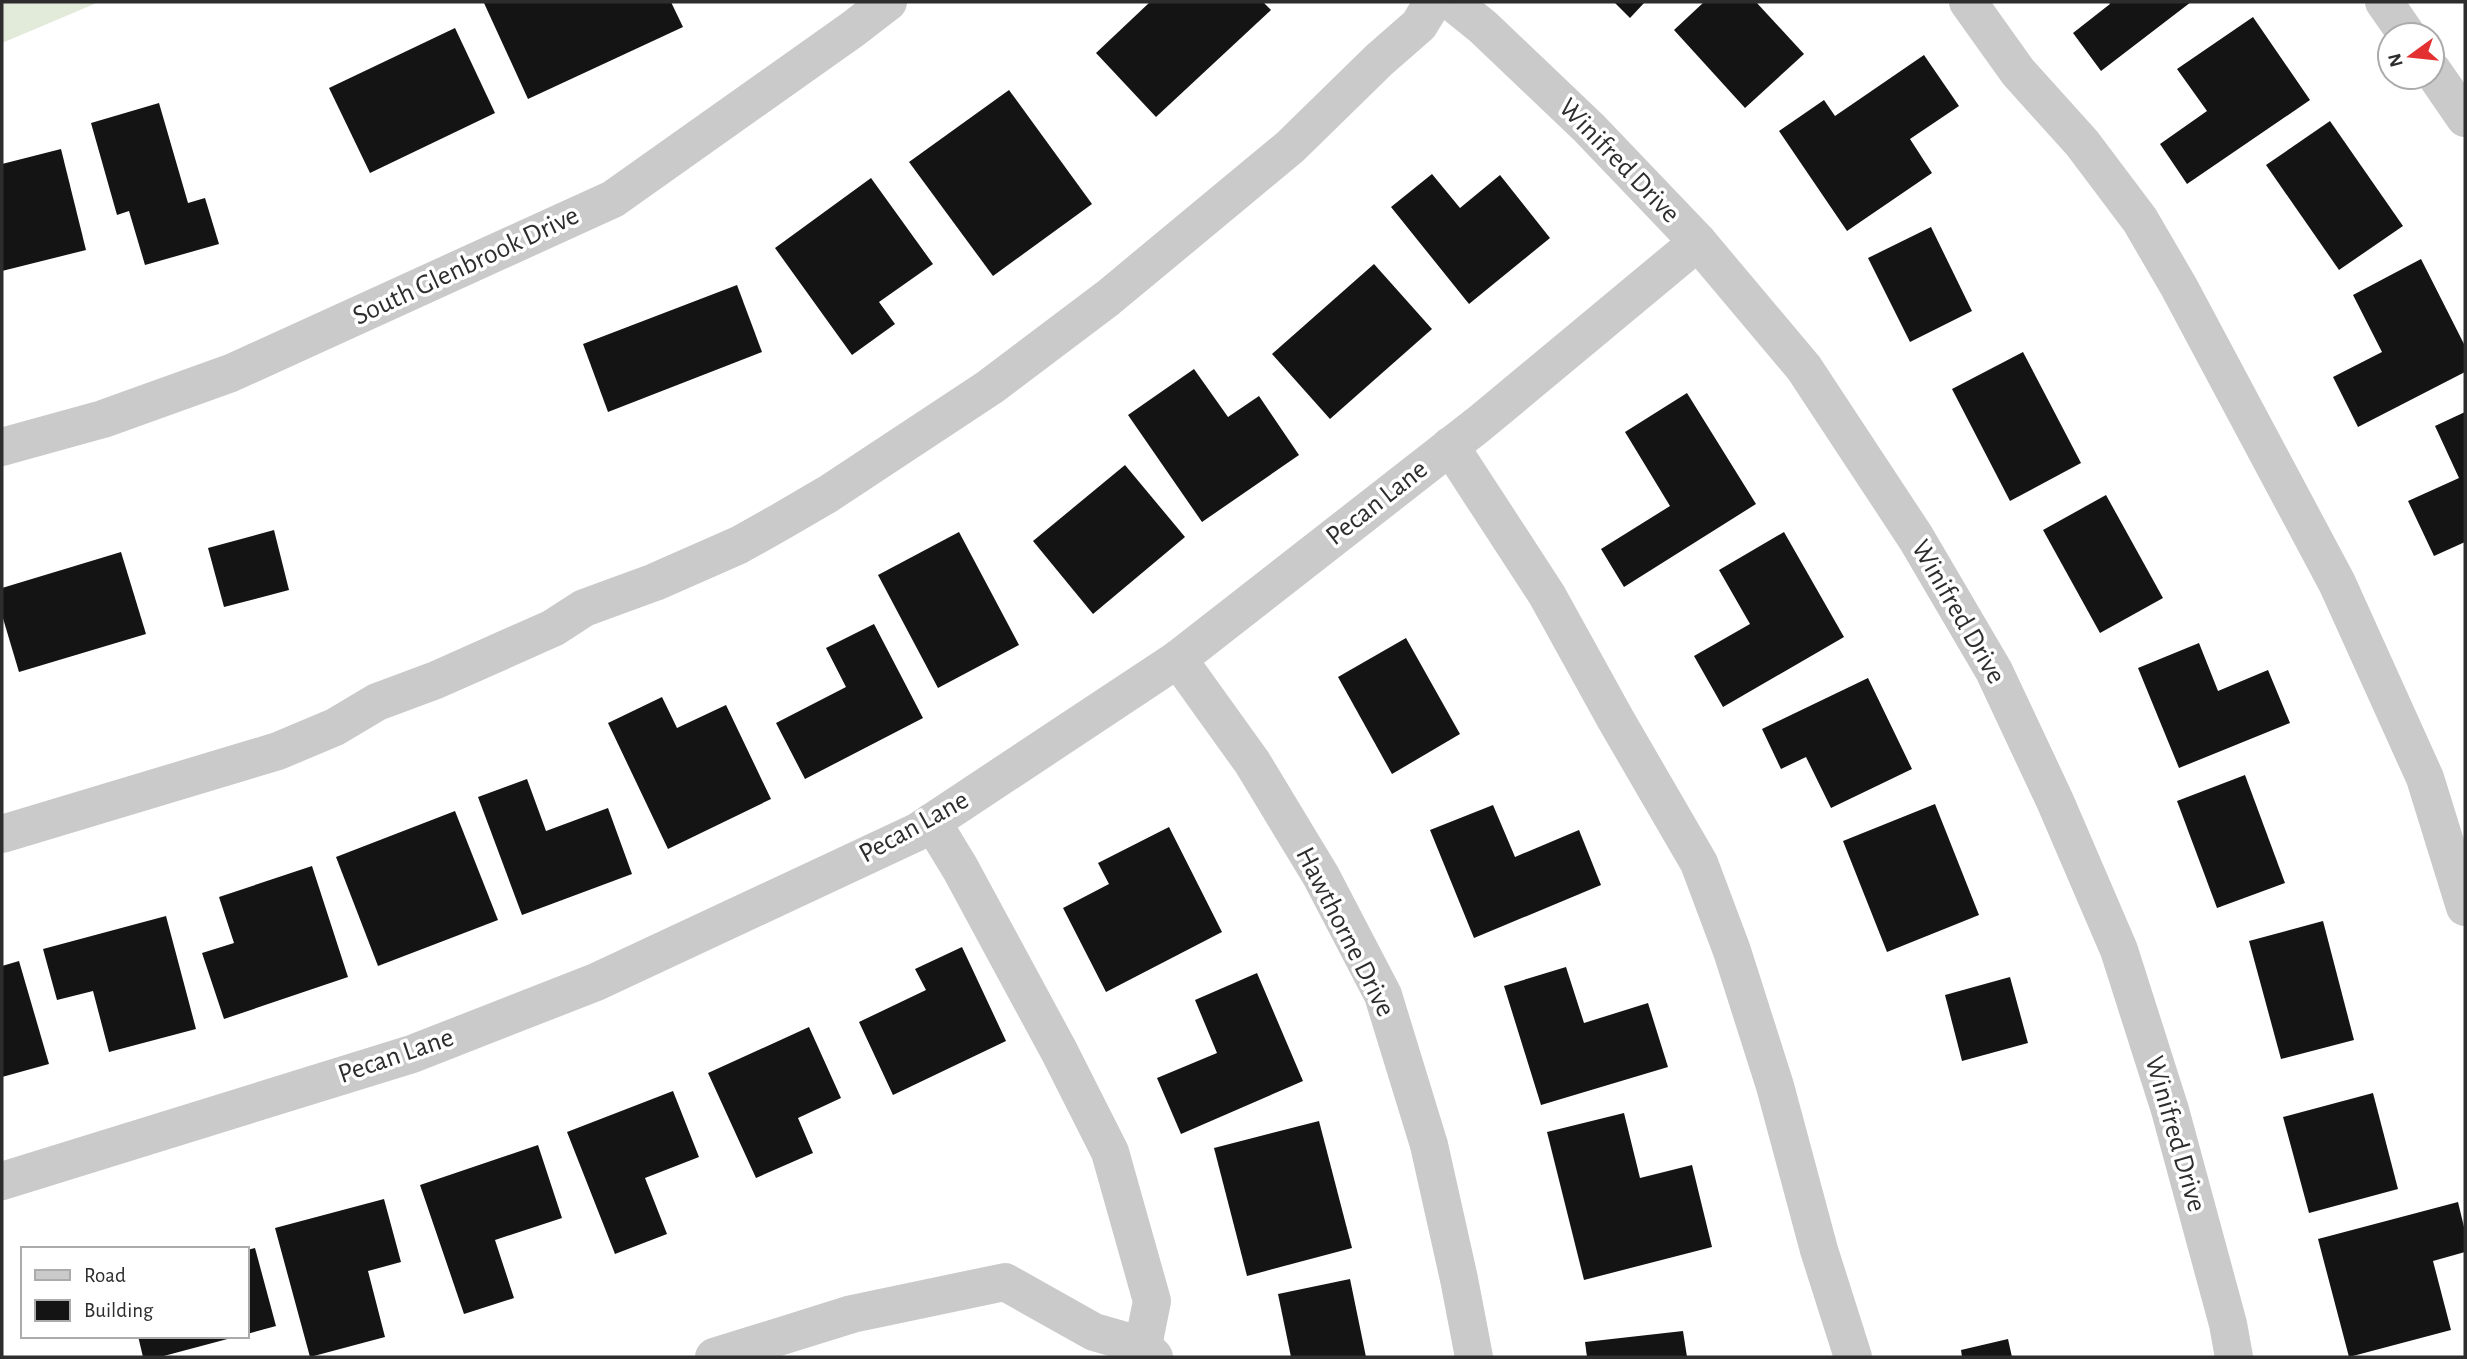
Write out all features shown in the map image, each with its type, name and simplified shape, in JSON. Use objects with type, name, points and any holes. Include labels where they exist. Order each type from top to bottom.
[{"type":"street","name":"South Glenbrook Drive","points":[[2,447],[103,419],[232,373],[613,199],[888,2]]},
{"type":"street","points":[[2,834],[278,751],[335,727],[377,702],[436,680],[553,628],[584,608],[655,582],[738,545],[792,515],[990,387],[1108,298],[1290,147],[1419,25],[1433,2]]},
{"type":"street","name":"Winifred Drive","points":[[1452,2],[1483,27],[1589,128],[1698,242],[1804,368],[1916,538],[1994,671],[2055,801],[2119,950],[2170,1111],[2228,1324],[2234,1357]]},
{"type":"street","points":[[1968,2],[2018,72],[2082,143],[2140,220],[2249,415],[2337,583],[2405,732],[2425,778],[2465,906]]},
{"type":"street","points":[[2384,2],[2397,21]]},
{"type":"street","points":[[2446,91],[2465,118]]},
{"type":"street","name":"Pecan Lane","points":[[2,1181],[412,1054],[596,982],[917,832],[1178,659],[1450,446],[1698,242]]},
{"type":"street","points":[[1450,446],[1547,595],[1699,863],[1732,951],[1775,1086],[1819,1250],[1853,1357]]},
{"type":"street","name":"Hawthorne Drive","points":[[1178,659],[1252,762],[1321,876],[1383,995],[1429,1145],[1474,1357]]},
{"type":"street","points":[[714,1357],[852,1314],[1005,1282],[1094,1332],[1149,1351],[1152,1301],[1110,1152],[1059,1051],[960,868],[932,822]]},
{"type":"green space","points":[[2,2],[99,2],[2,43]]},
{"type":"building","points":[[671,2],[683,27],[528,99],[484,3]]},
{"type":"building","points":[[1150,2],[1263,2],[1271,10],[1156,117],[1096,53]]},
{"type":"building","points":[[1614,2],[1645,2],[1630,18]]},
{"type":"building","points":[[1704,2],[1756,2],[1804,54],[1745,108],[1674,30]]},
{"type":"building","points":[[2109,2],[2191,2],[2101,71],[2073,33],[2110,4]]},
{"type":"building","points":[[2253,17],[2310,100],[2187,184],[2160,144],[2207,111],[2177,69]]},
{"type":"building","points":[[455,28],[495,113],[370,173],[329,88]]},
{"type":"building","points":[[1924,55],[1959,106],[1910,139],[1932,173],[1847,231],[1779,131],[1824,100],[1835,116]]},
{"type":"building","points":[[1009,90],[1092,204],[993,276],[909,162]]},
{"type":"building","points":[[159,103],[188,203],[205,198],[219,244],[145,265],[129,211],[117,215],[91,123]]},
{"type":"building","points":[[2330,121],[2403,226],[2339,270],[2266,165]]},
{"type":"building","points":[[61,149],[86,250],[2,271],[2,164]]},
{"type":"building","points":[[1432,174],[1460,208],[1500,175],[1550,238],[1469,304],[1391,207]]},
{"type":"building","points":[[871,178],[933,264],[879,302],[895,324],[852,355],[775,248]]},
{"type":"building","points":[[1931,227],[1972,311],[1910,342],[1868,258]]},
{"type":"building","points":[[2421,259],[2465,346],[2465,372],[2358,427],[2333,377],[2382,352],[2353,295]]},
{"type":"building","points":[[1374,264],[1432,329],[1330,419],[1272,354]]},
{"type":"building","points":[[737,285],[762,352],[608,412],[583,344]]},
{"type":"building","points":[[2023,352],[2081,463],[2010,501],[1952,389]]},
{"type":"building","points":[[1194,369],[1228,417],[1259,396],[1299,455],[1202,522],[1128,415]]},
{"type":"building","points":[[1687,393],[1756,504],[1624,587],[1601,549],[1670,506],[1625,432]]},
{"type":"building","points":[[2465,412],[2465,542],[2434,556],[2408,501],[2459,478],[2435,426]]},
{"type":"building","points":[[1125,465],[1185,537],[1093,614],[1033,541]]},
{"type":"building","points":[[2106,495],[2163,598],[2100,633],[2043,530]]},
{"type":"building","points":[[274,530],[289,590],[224,607],[208,548]]},
{"type":"building","points":[[959,532],[1019,645],[938,688],[878,575]]},
{"type":"building","points":[[1784,532],[1844,637],[1723,707],[1694,656],[1750,624],[1719,570]]},
{"type":"building","points":[[121,552],[146,634],[19,672],[2,615],[2,588]]},
{"type":"building","points":[[874,624],[923,718],[805,779],[776,723],[846,687],[826,648]]},
{"type":"building","points":[[1406,638],[1460,734],[1392,774],[1338,677]]},
{"type":"building","points":[[2199,643],[2218,691],[2268,670],[2290,723],[2179,768],[2138,668]]},
{"type":"building","points":[[1868,678],[1912,769],[1831,808],[1806,757],[1781,769],[1762,729]]},
{"type":"building","points":[[662,697],[677,728],[726,705],[771,799],[668,849],[608,723]]},
{"type":"building","points":[[2245,775],[2285,883],[2217,908],[2177,801]]},
{"type":"building","points":[[527,779],[546,831],[608,808],[632,874],[522,915],[478,797]]},
{"type":"building","points":[[1935,804],[1979,915],[1887,952],[1843,841]]},
{"type":"building","points":[[1493,805],[1515,857],[1579,830],[1601,885],[1474,938],[1430,830]]},
{"type":"building","points":[[455,811],[498,920],[378,966],[336,857]]},
{"type":"building","points":[[1169,827],[1222,932],[1106,992],[1063,908],[1109,884],[1098,863]]},
{"type":"building","points":[[312,866],[348,977],[224,1019],[202,953],[234,943],[219,897]]},
{"type":"building","points":[[166,916],[196,1029],[109,1052],[93,991],[57,1000],[43,949]]},
{"type":"building","points":[[2323,921],[2354,1040],[2281,1059],[2249,941]]},
{"type":"building","points":[[962,947],[1006,1041],[893,1095],[859,1022],[926,990],[915,969]]},
{"type":"building","points":[[19,961],[49,1064],[2,1077],[2,966]]},
{"type":"building","points":[[1566,967],[1584,1023],[1648,1003],[1668,1067],[1541,1105],[1504,986]]},
{"type":"building","points":[[1257,973],[1303,1081],[1181,1134],[1157,1078],[1217,1053],[1195,1000]]},
{"type":"building","points":[[2010,977],[2028,1043],[1962,1061],[1945,995]]},
{"type":"building","points":[[809,1027],[841,1098],[798,1118],[813,1153],[756,1178],[708,1073]]},
{"type":"building","points":[[673,1091],[699,1157],[645,1178],[667,1234],[615,1254],[567,1132]]},
{"type":"building","points":[[2373,1093],[2398,1189],[2309,1213],[2283,1117]]},
{"type":"building","points":[[1624,1113],[1640,1178],[1692,1165],[1712,1247],[1584,1280],[1547,1132]]},
{"type":"building","points":[[1319,1121],[1352,1248],[1247,1276],[1214,1148]]},
{"type":"building","points":[[538,1145],[562,1218],[495,1240],[514,1298],[464,1314],[420,1185]]},
{"type":"building","points":[[384,1199],[401,1262],[368,1271],[385,1337],[310,1357],[275,1228]]},
{"type":"building","points":[[2458,1202],[2465,1231],[2465,1252],[2433,1261],[2451,1330],[2349,1357],[2318,1239]]},
{"type":"building","points":[[255,1248],[276,1326],[248,1334],[248,1250]]},
{"type":"building","points":[[1350,1279],[1366,1357],[1291,1357],[1278,1294]]},
{"type":"building","points":[[1683,1331],[1687,1357],[1587,1357],[1585,1342]]},
{"type":"building","points":[[138,1338],[231,1338],[160,1357],[143,1357]]},
{"type":"building","points":[[2008,1339],[2012,1357],[1962,1357],[1961,1350]]}]
